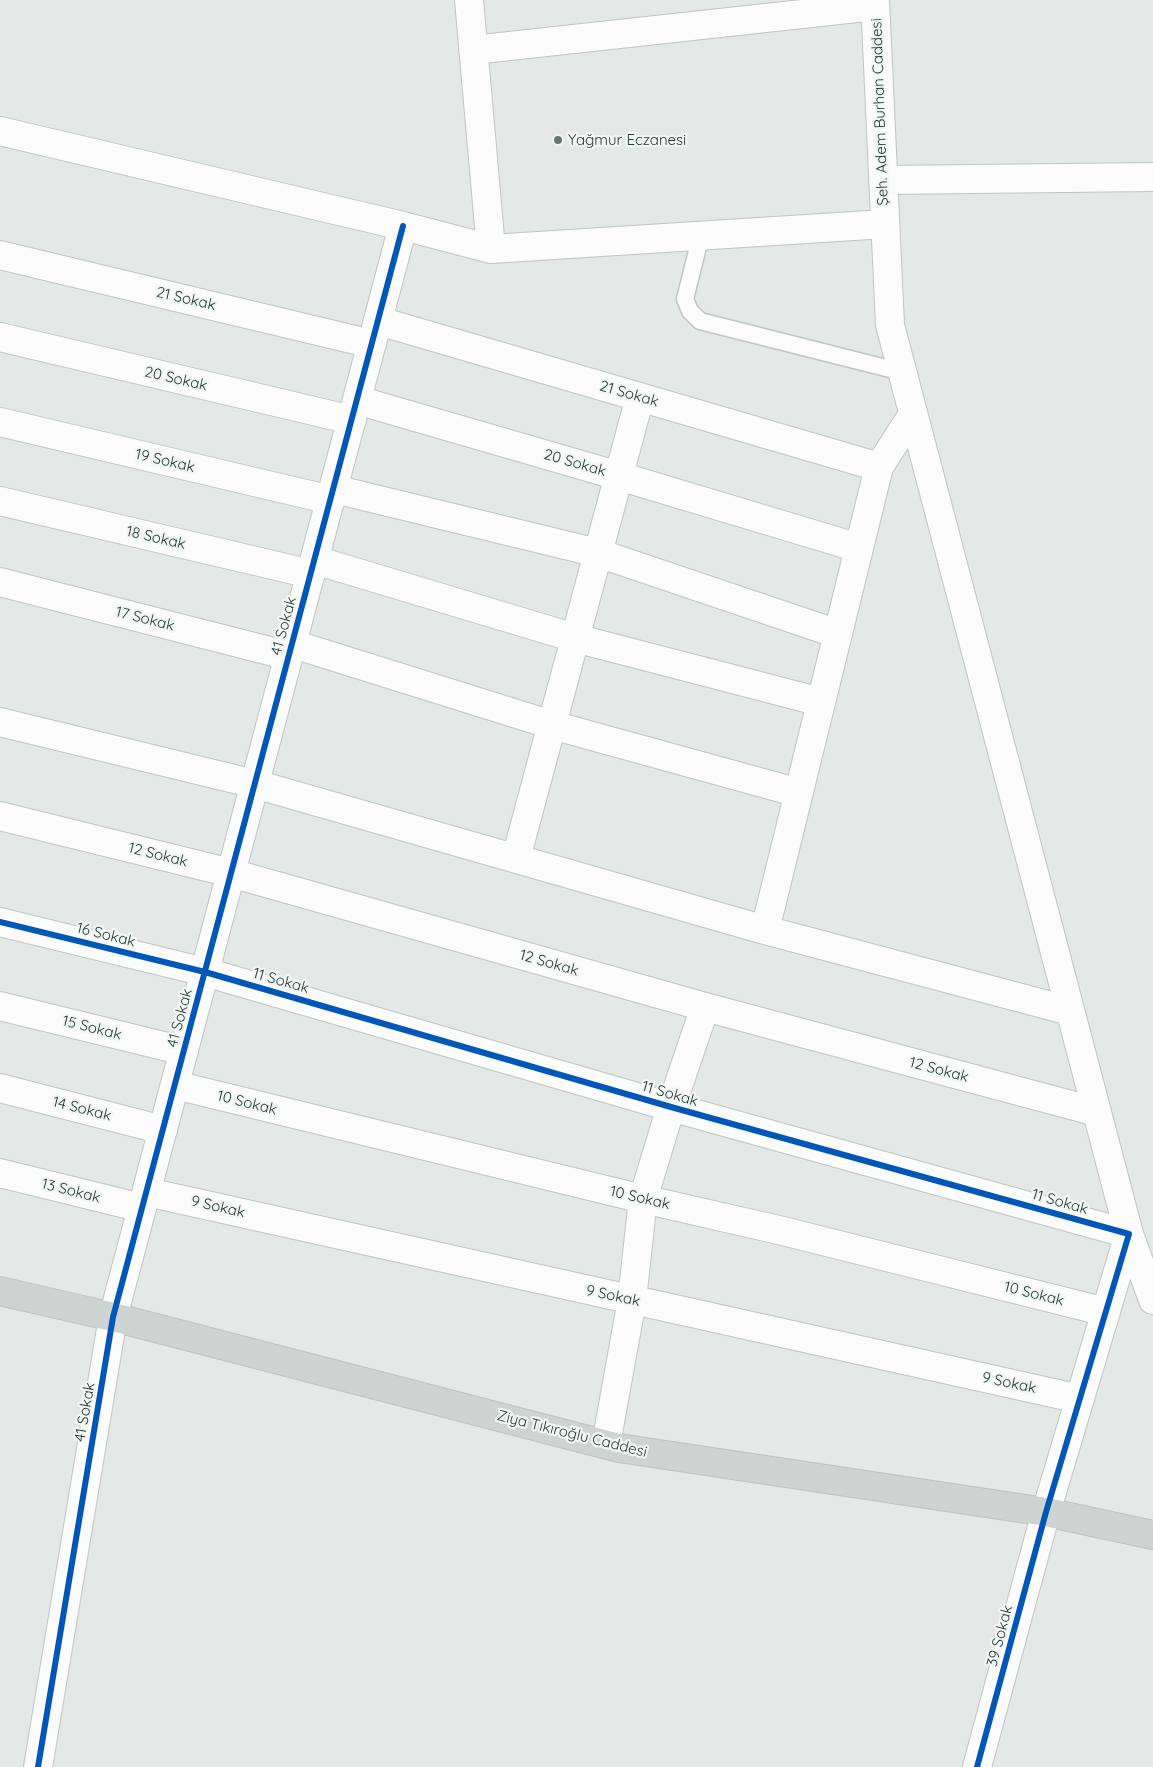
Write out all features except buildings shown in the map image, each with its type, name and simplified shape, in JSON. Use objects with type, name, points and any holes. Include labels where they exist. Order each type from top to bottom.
[{"type":"main road","name":"Ziya Tıkıroğlu Caddesi","points":[[0,1291],[113,1317],[643,1452],[1046,1512],[1153,1536]]},
{"type":"street","points":[[466,1],[474,50],[491,248]]},
{"type":"street","points":[[474,50],[875,3]]},
{"type":"street","name":"Şeh. Adem Burhan Caddesi","points":[[875,3],[890,325],[1096,1112],[1129,1234],[1153,1300]]},
{"type":"street","points":[[0,131],[491,248],[884,224]]},
{"type":"street","points":[[883,180],[1153,177]]},
{"type":"street","name":"41 Sokak","points":[[38,1767],[113,1317],[404,226]]},
{"type":"street","name":"21 Sokak","points":[[0,255],[375,332],[640,397],[879,467]]},
{"type":"street","name":"20 Sokak","points":[[0,337],[355,410],[619,476],[859,548]]},
{"type":"street","points":[[516,858],[640,397]]},
{"type":"street","points":[[765,930],[879,467],[913,414]]},
{"type":"street","name":"19 Sokak","points":[[0,422],[598,553],[838,634]]},
{"type":"street","name":"18 Sokak","points":[[0,501],[313,567],[821,702]]},
{"type":"street","name":"17 Sokak","points":[[0,582],[291,649],[798,794]]},
{"type":"street","points":[[0,722],[255,784],[765,930],[1070,1011]]},
{"type":"street","name":"12 Sokak","points":[[0,816],[231,874],[705,1007],[1096,1112]]},
{"type":"street","name":"16 Sokak","points":[[0,922],[205,972]]},
{"type":"street","name":"11 Sokak","points":[[205,972],[670,1107],[1129,1234]]},
{"type":"street","name":"15 Sokak","points":[[0,1006],[184,1051]]},
{"type":"street","points":[[606,1444],[632,1300],[643,1199],[670,1107],[705,1007]]},
{"type":"street","name":"10 Sokak","points":[[175,1085],[643,1199],[783,1231],[1106,1312]]},
{"type":"street","name":"14 Sokak","points":[[0,1088],[163,1130]]},
{"type":"street","name":"13 Sokak","points":[[0,1173],[145,1200]]},
{"type":"street","name":"9 Sokak","points":[[145,1200],[632,1300],[1080,1398]]},
{"type":"street","name":"39 Sokak","points":[[978,1767],[1046,1512],[1129,1234]]},
{"type":"lane","points":[[701,235],[685,298],[690,311],[700,321],[902,372]]},
{"type":"cycle path","points":[[38,1767],[113,1317],[403,226]]},
{"type":"cycle path","points":[[0,922],[205,972],[671,1107],[1129,1234],[1046,1512],[977,1767]]},
{"type":"place","name":"Yağmur Eczanesi","points":[[558,140]]}]
